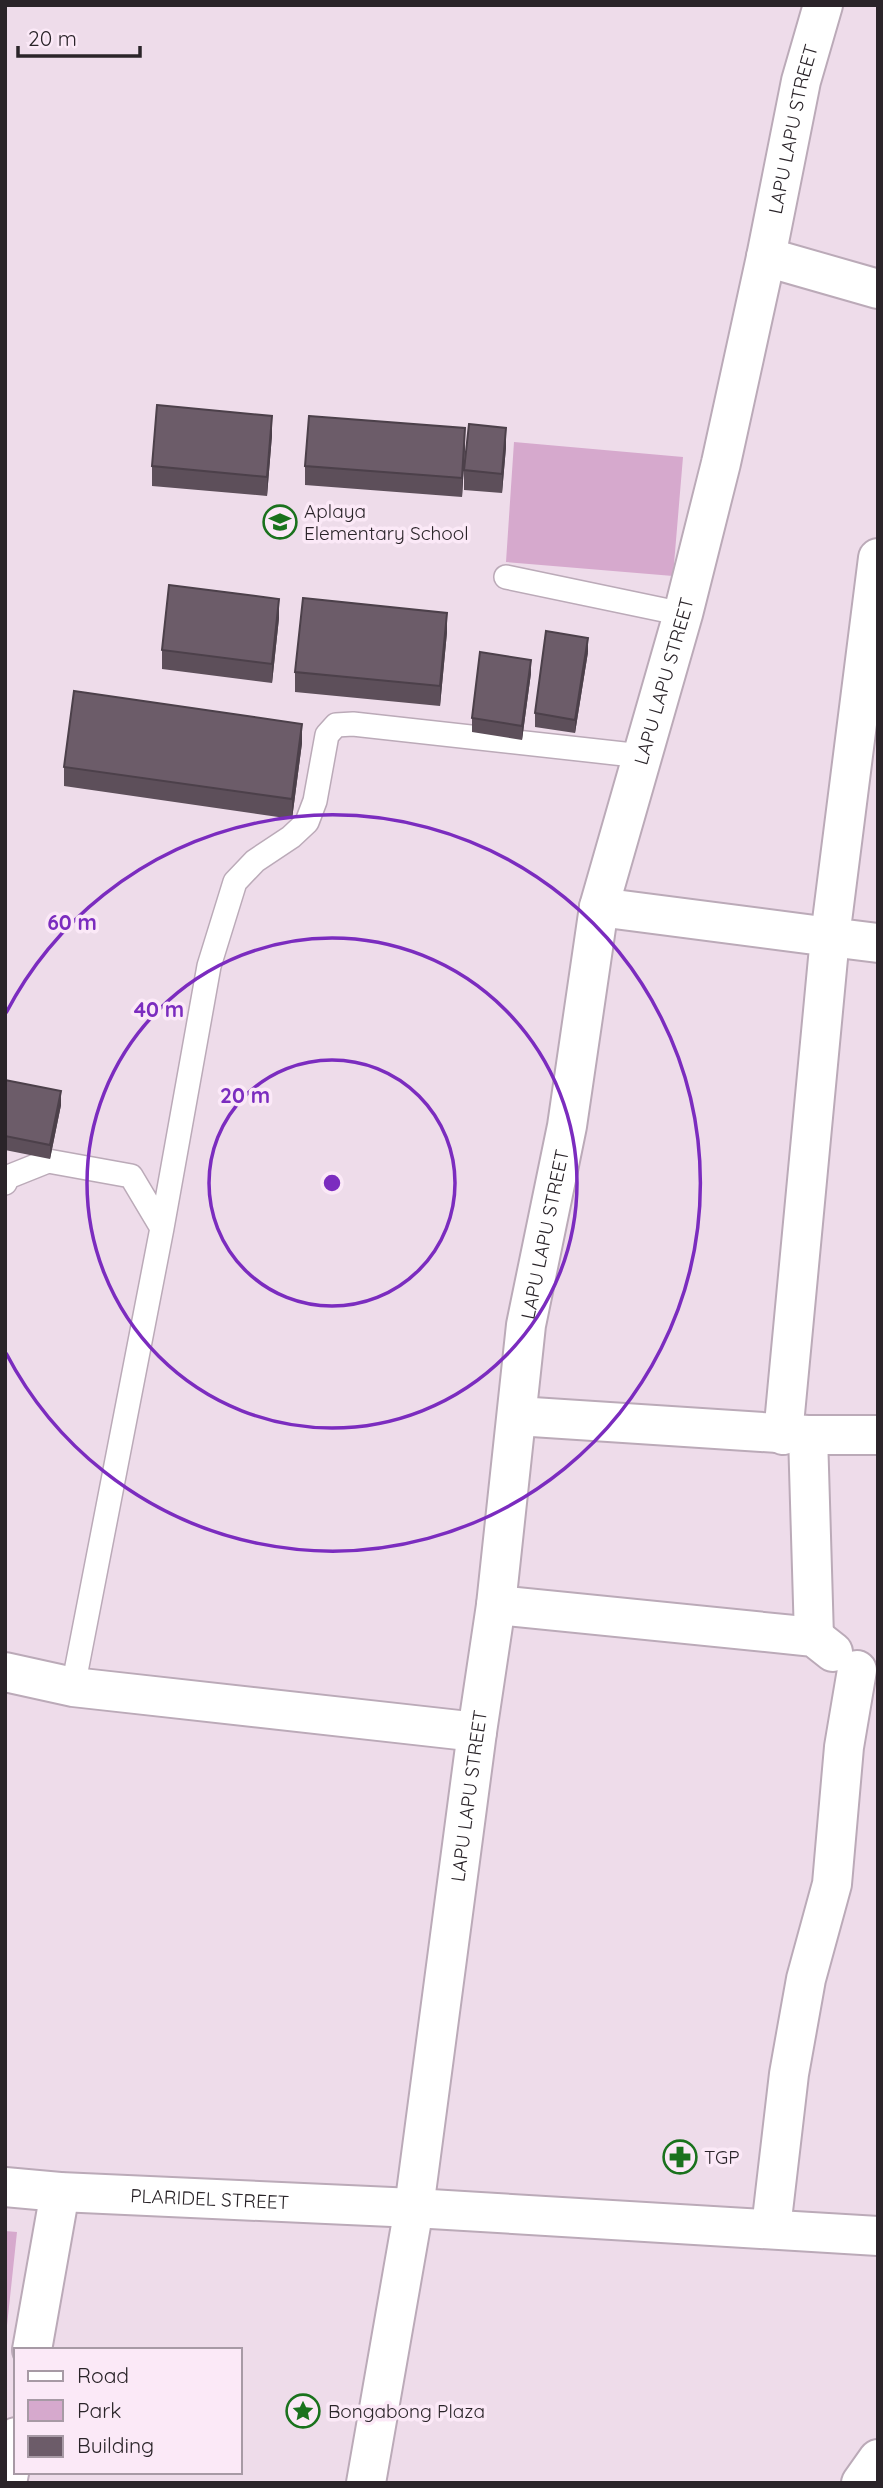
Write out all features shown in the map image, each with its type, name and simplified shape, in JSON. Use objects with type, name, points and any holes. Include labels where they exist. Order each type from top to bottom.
[{"type":"street","name":"LAPU LAPU STREET","points":[[366,2483],[414,2208],[496,1605],[526,1325],[567,1126],[598,907],[683,614],[766,257],[801,81],[823,5]]},
{"type":"street","points":[[766,257],[878,289]]},
{"type":"street","points":[[814,1637],[796,1435],[830,937],[878,558]]},
{"type":"street","points":[[598,907],[878,943]]},
{"type":"street","points":[[517,1416],[796,1435],[878,1435]]},
{"type":"street","points":[[496,1605],[814,1637],[867,1671],[844,1747],[832,1884],[806,1979],[793,2047],[771,2228]]},
{"type":"street","points":[[5,1672],[73,1687],[477,1732]]},
{"type":"street","name":"PLARIDEL STREET","points":[[5,2187],[878,2236]]},
{"type":"street","points":[[32,2348],[60,2192]]},
{"type":"street","points":[[7,2483],[14,2447]]},
{"type":"street","points":[[861,2483],[878,2459]]},
{"type":"lane","points":[[506,577],[683,614]]},
{"type":"lane","points":[[73,1687],[162,1228],[209,966],[235,882],[255,861],[307,822],[316,801],[327,735],[336,725],[353,724],[642,756]]},
{"type":"lane","points":[[5,1183],[8,1177],[48,1161],[131,1177],[162,1228]]},
{"type":"green space","points":[[514,442],[683,457],[673,576],[506,562]]},
{"type":"green space","points":[[5,2231],[17,2232],[5,2344]]},
{"type":"building","points":[[157,405],[272,416],[267,477],[152,466]]},
{"type":"building","points":[[309,416],[465,428],[462,478],[305,466]]},
{"type":"building","points":[[469,424],[506,428],[502,474],[464,470]]},
{"type":"building","points":[[169,585],[279,599],[272,664],[162,650]]},
{"type":"building","points":[[303,598],[447,613],[440,686],[295,672]]},
{"type":"building","points":[[546,631],[588,638],[575,720],[535,713]]},
{"type":"building","points":[[480,652],[531,660],[522,726],[472,718]]},
{"type":"building","points":[[74,691],[302,724],[292,799],[64,767]]},
{"type":"building","points":[[5,1080],[61,1091],[50,1145],[5,1136]]},
{"type":"place","name":"Aplaya Elementary School","points":[[280,522]]},
{"type":"place","name":"TGP","points":[[680,2157]]},
{"type":"place","name":"Bongabong Plaza","points":[[303,2411]]}]
